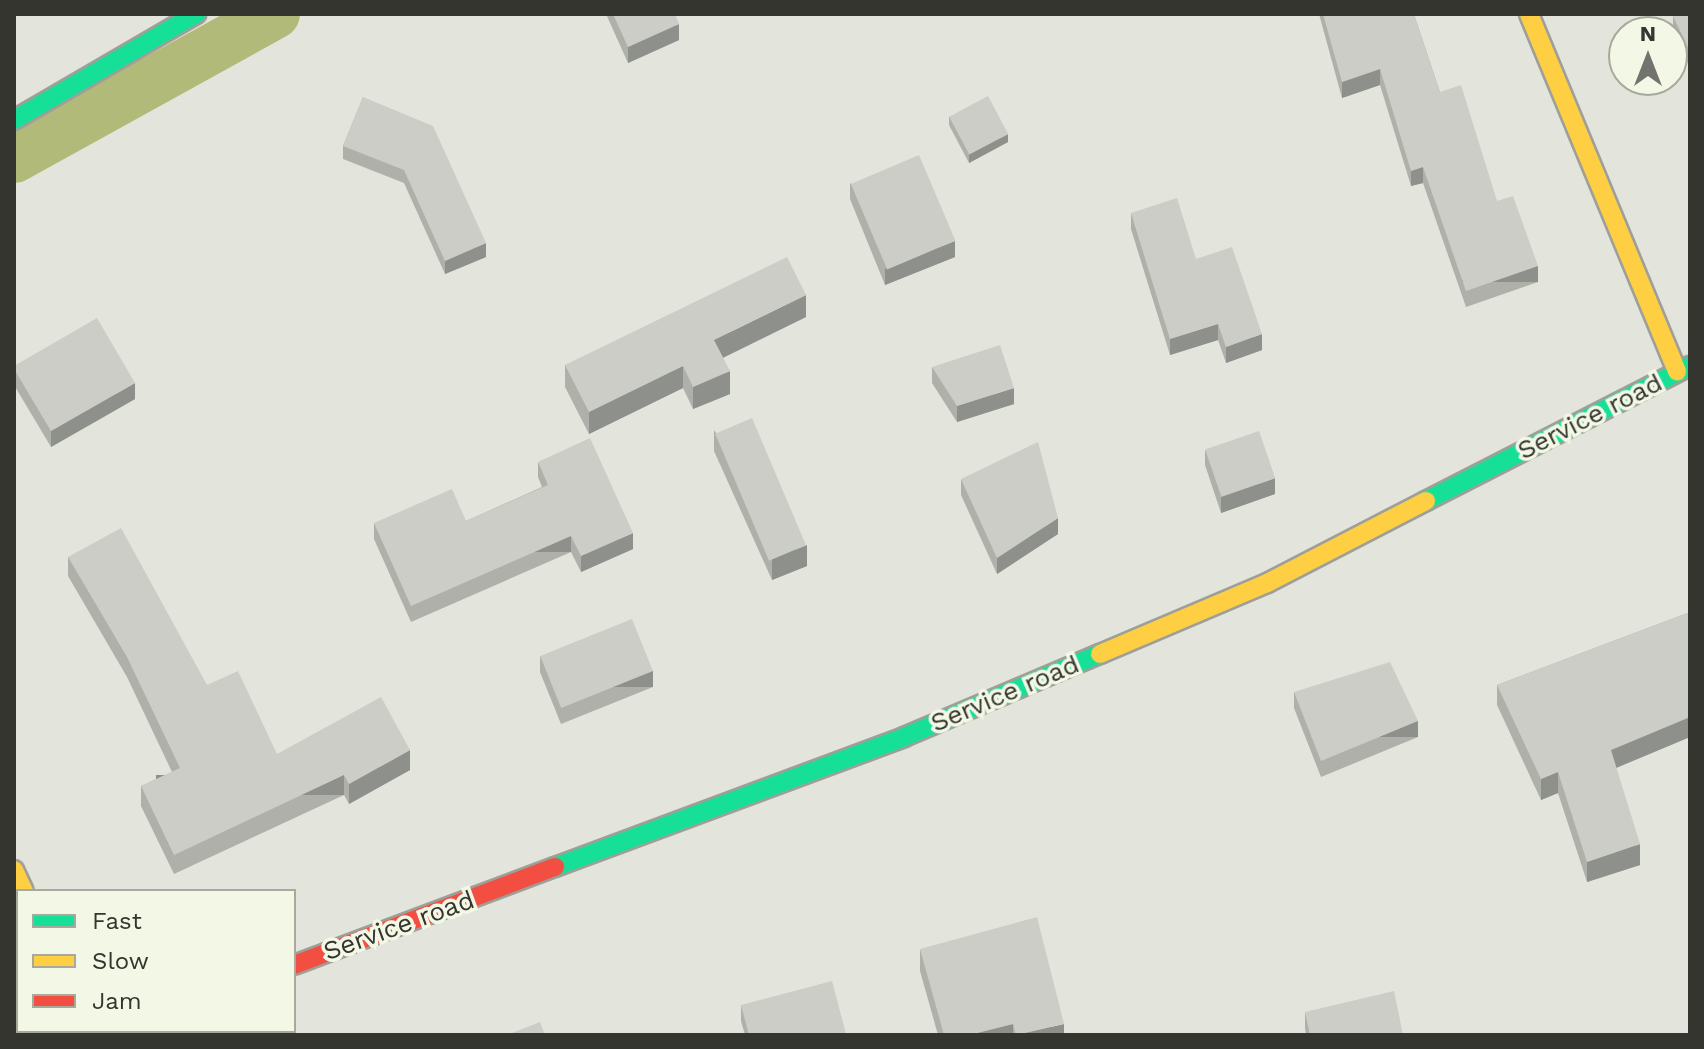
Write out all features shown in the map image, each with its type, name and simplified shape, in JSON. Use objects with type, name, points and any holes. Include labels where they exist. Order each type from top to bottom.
[{"type":"main road","points":[[14,120],[196,14]]},
{"type":"main road","points":[[1529,14],[1684,369]]},
{"type":"main road","name":"Service road","points":[[296,964],[904,737],[1267,583],[1684,369]]},
{"type":"main road","points":[[14,870],[23,889]]},
{"type":"building","points":[[613,14],[675,14],[679,24],[628,47]]},
{"type":"building","points":[[1323,14],[1414,14],[1440,92],[1461,85],[1497,201],[1513,196],[1538,266],[1466,291],[1423,167],[1411,171],[1380,69],[1342,82]]},
{"type":"building","points":[[1690,14],[1690,52],[1688,16],[1673,16]]},
{"type":"building","points":[[988,96],[1008,134],[969,155],[949,117]]},
{"type":"building","points":[[363,97],[433,126],[486,243],[445,261],[404,170],[343,146]]},
{"type":"building","points":[[919,155],[955,241],[887,270],[851,184]]},
{"type":"building","points":[[1177,198],[1196,259],[1232,247],[1262,334],[1226,347],[1218,324],[1170,339],[1131,213]]},
{"type":"building","points":[[787,257],[806,295],[714,340],[730,371],[693,387],[683,366],[589,412],[565,365]]},
{"type":"building","points":[[97,318],[135,383],[51,431],[14,366]]},
{"type":"building","points":[[1000,345],[1014,388],[957,406],[932,367]]},
{"type":"building","points":[[752,418],[806,545],[769,561],[715,434]]},
{"type":"building","points":[[1259,431],[1275,478],[1221,497],[1205,450]]},
{"type":"building","points":[[590,438],[633,533],[581,556],[571,536],[411,606],[374,523],[452,489],[466,521],[548,485],[538,462]]},
{"type":"building","points":[[1038,442],[1058,518],[997,558],[961,479]]},
{"type":"building","points":[[121,528],[207,685],[238,671],[277,754],[381,697],[410,750],[349,784],[344,775],[174,855],[141,786],[180,768],[127,657],[68,557]]},
{"type":"building","points":[[1690,612],[1690,717],[1611,750],[1640,844],[1587,862],[1558,772],[1541,779],[1497,685]]},
{"type":"building","points":[[632,619],[653,671],[561,708],[540,656]]},
{"type":"building","points":[[1390,662],[1418,721],[1321,761],[1294,692]]},
{"type":"building","points":[[1037,917],[1064,1024],[1016,1035],[1013,1024],[969,1035],[944,1035],[920,949]]},
{"type":"building","points":[[832,981],[846,1034],[749,1035],[741,1005]]},
{"type":"building","points":[[1394,991],[1403,1035],[1310,1035],[1305,1012]]},
{"type":"building","points":[[540,1022],[545,1035],[507,1035]]},
{"type":"waterway","points":[[14,158],[275,14]]},
{"type":"traffic: fast","points":[[14,120],[196,14]]},
{"type":"traffic: fast","points":[[1426,501],[1690,366]]},
{"type":"traffic: fast","points":[[555,867],[904,737],[1100,654]]},
{"type":"traffic: slow","points":[[1529,14],[1677,372]]},
{"type":"traffic: slow","points":[[1100,654],[1267,583],[1426,501]]},
{"type":"traffic: slow","points":[[14,870],[23,889]]},
{"type":"traffic: jam","points":[[296,964],[555,867]]}]
